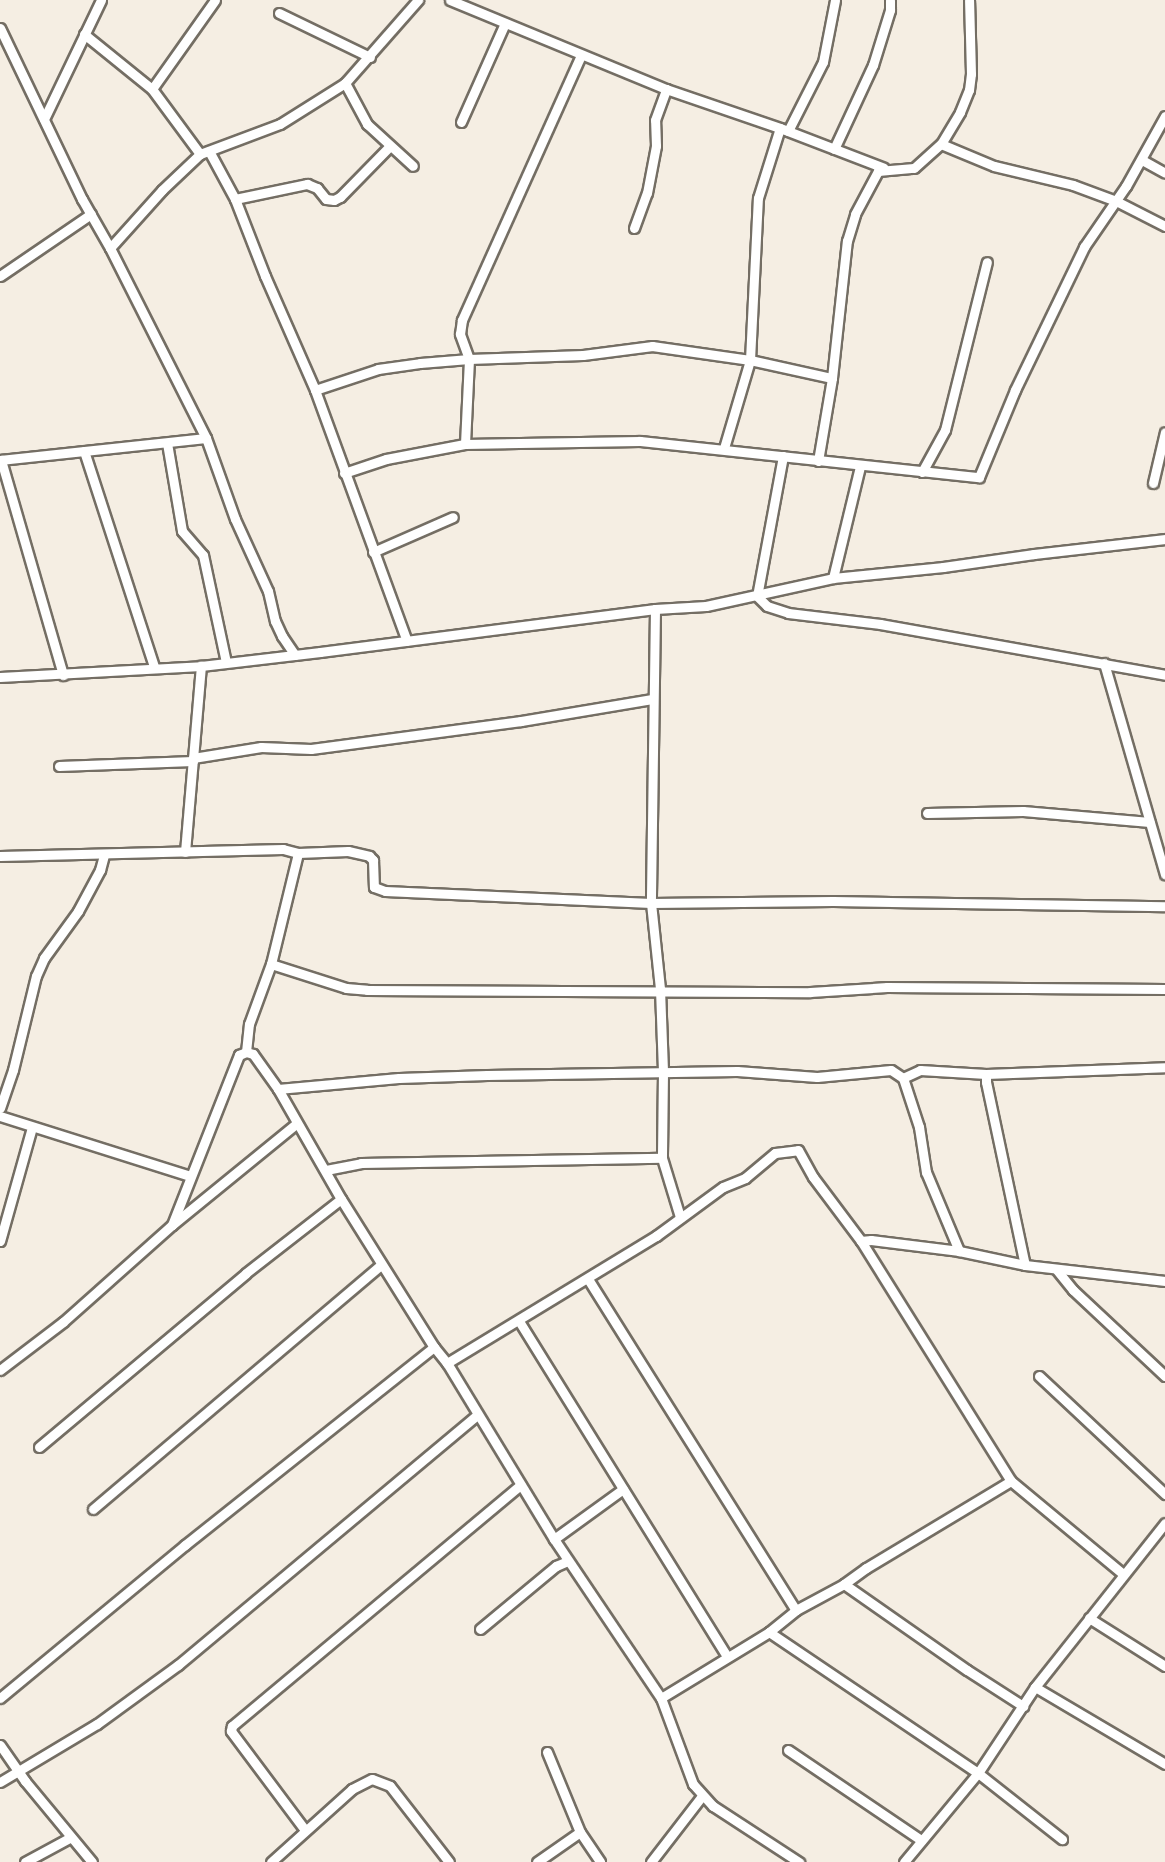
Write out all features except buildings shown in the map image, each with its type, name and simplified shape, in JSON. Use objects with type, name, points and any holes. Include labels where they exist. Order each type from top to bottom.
[{"type":"street","points":[[44,119],[101,0]]},
{"type":"street","points":[[152,89],[215,0]]},
{"type":"street","points":[[110,248],[162,190],[204,153],[280,124],[345,83],[418,0]]},
{"type":"street","points":[[450,0],[666,89],[884,168],[914,168],[940,144],[969,90],[969,0]]},
{"type":"street","points":[[724,448],[750,360],[758,198],[784,130],[823,62],[835,0]]},
{"type":"street","points":[[834,149],[873,65],[890,10],[890,0]]},
{"type":"street","points":[[279,13],[370,57]]},
{"type":"street","points":[[461,122],[505,24]]},
{"type":"street","points":[[0,28],[91,214],[206,438],[236,519],[267,591],[275,621],[295,655]]},
{"type":"street","points":[[84,34],[152,89],[204,153],[235,199],[264,276],[315,390],[407,641]]},
{"type":"street","points":[[465,444],[468,359],[460,334],[462,320],[581,55]]},
{"type":"street","points":[[345,83],[367,124],[413,166]]},
{"type":"street","points":[[634,228],[647,193],[656,146],[655,120],[666,89]]},
{"type":"street","points":[[344,473],[386,459],[465,444],[640,441],[724,448],[972,478],[983,472],[1015,390],[1084,247],[1142,160],[1165,116]]},
{"type":"street","points":[[940,144],[994,166],[1073,185],[1116,201],[1165,226]]},
{"type":"street","points":[[235,199],[307,184],[317,188],[326,199],[334,200],[340,197],[390,146]]},
{"type":"street","points":[[1142,160],[1165,173]]},
{"type":"street","points":[[818,461],[832,378],[847,241],[855,214],[867,187],[878,171],[884,168]]},
{"type":"street","points":[[0,276],[91,214]]},
{"type":"street","points":[[922,472],[945,430],[987,262]]},
{"type":"street","points":[[315,390],[378,369],[468,359],[584,355],[652,346],[750,360],[832,378]]},
{"type":"street","points":[[1153,483],[1165,432]]},
{"type":"street","points":[[63,675],[1,460],[206,438]]},
{"type":"street","points":[[167,443],[182,531],[203,555],[226,662]]},
{"type":"street","points":[[84,451],[154,667]]},
{"type":"street","points":[[757,596],[783,456]]},
{"type":"street","points":[[833,578],[860,466]]},
{"type":"street","points":[[373,552],[453,517]]},
{"type":"street","points":[[0,677],[201,666],[295,655],[655,609],[706,606],[833,578],[943,567],[1165,539]]},
{"type":"street","points":[[757,596],[767,606],[788,613],[880,624],[1165,675]]},
{"type":"street","points":[[655,609],[651,903],[660,989],[663,1072],[662,1158],[680,1217]]},
{"type":"street","points":[[1104,663],[1165,874]]},
{"type":"street","points":[[185,852],[201,666]]},
{"type":"street","points":[[59,766],[193,759],[261,747],[310,749],[520,721],[652,699]]},
{"type":"street","points":[[927,813],[1023,811],[1150,822]]},
{"type":"street","points":[[0,856],[283,849],[298,852],[348,851],[369,856],[375,865],[374,887],[378,891],[651,903],[833,901],[1165,906]]},
{"type":"street","points":[[246,1052],[249,1024],[271,964],[298,852]]},
{"type":"street","points":[[0,1108],[13,1070],[36,976],[44,958],[78,911],[100,870],[105,855]]},
{"type":"street","points":[[271,964],[346,988],[367,990],[660,989],[810,992],[887,987],[1165,989]]},
{"type":"street","points":[[172,1225],[239,1055],[246,1052],[253,1054],[278,1089],[381,1265],[434,1347],[447,1363],[554,1539],[661,1698],[693,1784],[702,1796],[799,1862]]},
{"type":"street","points":[[903,1078],[920,1070],[986,1074],[1165,1067]]},
{"type":"street","points":[[278,1089],[399,1078],[737,1071],[817,1077],[891,1070],[903,1078],[919,1127],[926,1172],[959,1251]]},
{"type":"street","points":[[986,1074],[1024,1265]]},
{"type":"street","points":[[0,1116],[190,1176]]},
{"type":"street","points":[[0,1370],[63,1322],[172,1225],[297,1123]]},
{"type":"street","points":[[0,1241],[32,1126]]},
{"type":"street","points":[[447,1363],[656,1236],[723,1187],[745,1178],[775,1153],[798,1150],[813,1177],[861,1241],[1011,1481],[1123,1574]]},
{"type":"street","points":[[326,1170],[361,1163],[662,1158]]},
{"type":"street","points":[[39,1447],[246,1273],[341,1199]]},
{"type":"street","points":[[861,1241],[871,1240],[959,1251],[1024,1265],[1165,1281]]},
{"type":"street","points":[[93,1509],[381,1265]]},
{"type":"street","points":[[1056,1269],[1073,1290],[1165,1376]]},
{"type":"street","points":[[588,1279],[796,1610]]},
{"type":"street","points":[[519,1321],[728,1657]]},
{"type":"street","points":[[0,1698],[185,1545],[434,1347]]},
{"type":"street","points":[[1039,1376],[1165,1494]]},
{"type":"street","points":[[0,1782],[97,1724],[178,1665],[477,1415]]},
{"type":"street","points":[[661,1698],[769,1632],[796,1610],[844,1584],[866,1568],[1011,1481]]},
{"type":"street","points":[[305,1830],[231,1731],[232,1726],[520,1485]]},
{"type":"street","points":[[554,1539],[623,1489]]},
{"type":"street","points":[[904,1862],[978,1773],[1035,1687],[1165,1523]]},
{"type":"street","points":[[480,1629],[534,1582],[556,1566],[568,1561]]},
{"type":"street","points":[[844,1584],[967,1671],[1023,1706]]},
{"type":"street","points":[[1089,1618],[1165,1666]]},
{"type":"street","points":[[769,1632],[978,1773],[1062,1839]]},
{"type":"street","points":[[1035,1687],[1165,1764]]},
{"type":"street","points":[[0,1745],[18,1772],[92,1862]]},
{"type":"street","points":[[788,1750],[921,1840]]},
{"type":"street","points":[[547,1752],[580,1832],[600,1862]]},
{"type":"street","points":[[271,1862],[352,1790],[368,1780],[378,1779],[390,1786],[449,1862]]},
{"type":"street","points":[[651,1862],[702,1796]]},
{"type":"street","points":[[537,1862],[580,1832]]},
{"type":"street","points":[[25,1862],[71,1837]]}]
